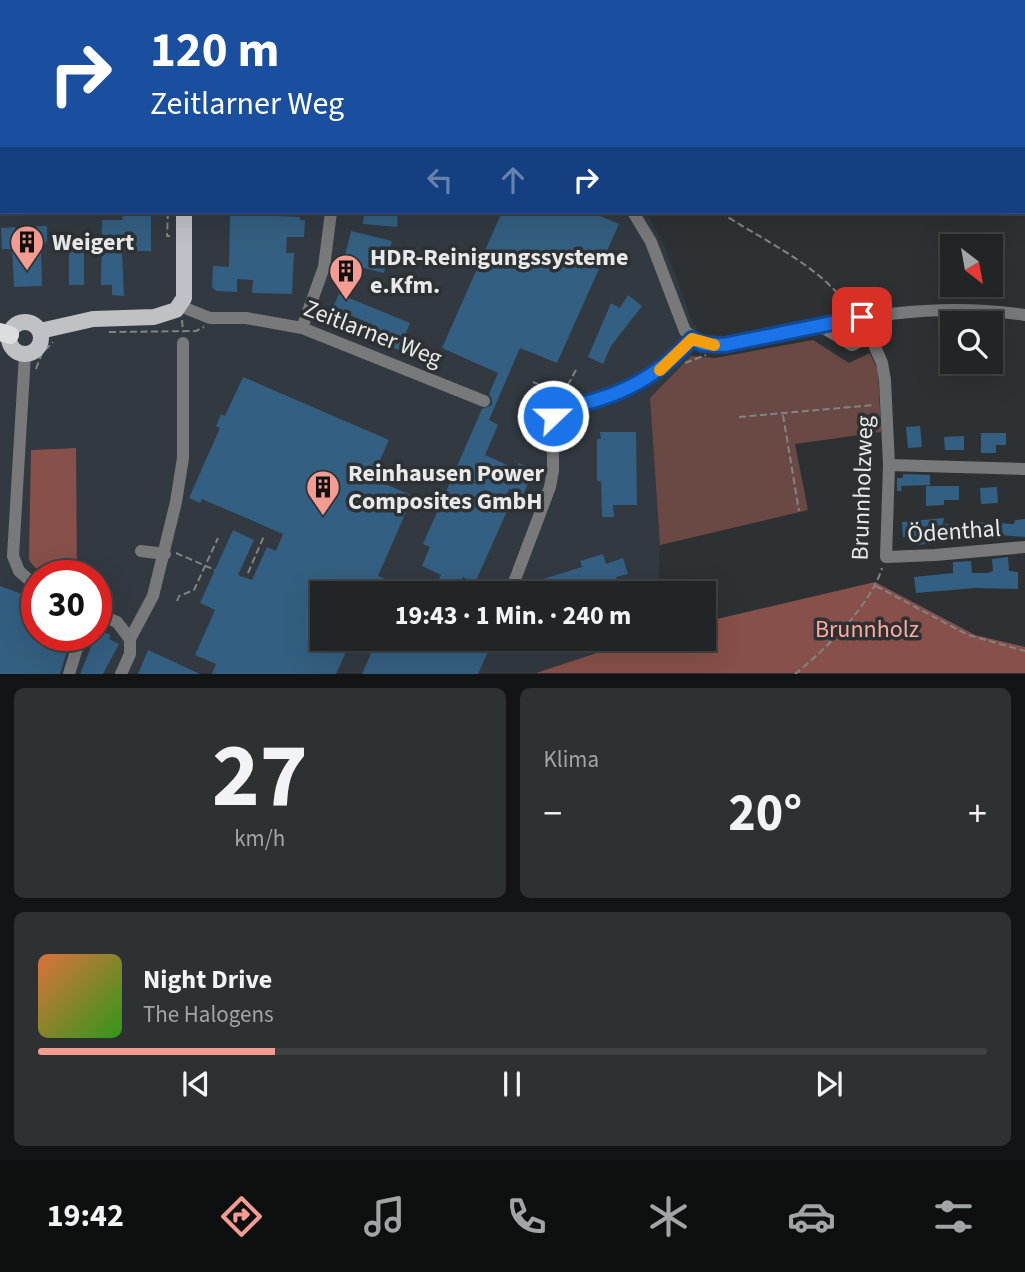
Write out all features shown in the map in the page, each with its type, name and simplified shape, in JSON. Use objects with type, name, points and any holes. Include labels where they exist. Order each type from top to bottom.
[{"type":"main road","points":[[40,331],[93,319],[154,317],[171,313],[181,307],[185,271],[184,214]]},
{"type":"main road","points":[[25,322],[34,324],[40,331],[40,345],[34,352],[25,354],[12,347],[5,333],[25,322]]},
{"type":"street","points":[[302,328],[324,267],[331,214]]},
{"type":"street","points":[[634,214],[654,249],[680,322],[692,339],[703,344],[724,345],[820,325],[857,314],[946,308],[1025,315]]},
{"type":"street","name":"Zeitlarner Weg","points":[[181,307],[210,318],[246,318],[302,328],[484,401]]},
{"type":"street","name":"Brunnholzweg","points":[[857,314],[872,337],[882,363],[889,465],[886,557]]},
{"type":"street","points":[[820,325],[852,345],[872,337]]},
{"type":"street","points":[[121,674],[130,654],[131,639],[153,596],[165,551],[183,458],[183,337]]},
{"type":"street","points":[[513,581],[550,487],[553,471],[553,409],[593,402],[629,389],[662,368],[692,339]]},
{"type":"street","points":[[21,573],[13,556],[25,354]]},
{"type":"street","points":[[889,465],[1025,468]]},
{"type":"street","name":"Ödenthal","points":[[886,557],[1025,547]]},
{"type":"street","points":[[141,551],[165,551]]},
{"type":"street","points":[[112,620],[131,639]]},
{"type":"street","points":[[69,674],[76,651]]},
{"type":"path","points":[[168,214],[167,236],[173,236]]},
{"type":"path","points":[[723,214],[801,263],[827,283],[857,314]]},
{"type":"path","points":[[181,307],[183,337]]},
{"type":"path","points":[[103,332],[183,337],[210,326],[210,318]]},
{"type":"path","points":[[25,374],[34,374],[43,353],[60,338]]},
{"type":"path","points":[[682,364],[709,354]]},
{"type":"path","points":[[533,382],[564,394],[576,370]]},
{"type":"path","points":[[739,417],[886,404]]},
{"type":"path","points":[[783,414],[799,511]]},
{"type":"path","points":[[248,573],[264,536]]},
{"type":"path","points":[[177,601],[179,596],[194,590],[218,538]]},
{"type":"path","points":[[165,551],[215,570]]},
{"type":"path","name":"Brunnholzweg","points":[[795,674],[811,661],[876,586],[886,557]]},
{"type":"path","points":[[876,586],[968,635],[1025,651]]},
{"type":"shaded area","points":[[0,214],[648,214],[665,247],[697,328],[691,356],[650,398],[660,545],[658,581],[310,581],[310,651],[603,651],[536,673],[0,673]],"holes":[[[75,448],[77,560],[112,560],[112,651],[21,651],[21,560],[35,560],[31,450]]]},
{"type":"shaded area","points":[[813,340],[849,363],[870,353],[878,371],[881,432],[795,444],[808,510],[660,545],[650,398],[691,356],[715,358]]},
{"type":"green space","points":[[76,448],[77,560],[29,560],[31,450]]},
{"type":"green space","name":"Brunnholz","points":[[875,582],[975,635],[1025,647],[1025,673],[536,673],[603,651],[716,651],[716,619]]},
{"type":"building","points":[[230,214],[300,217],[300,220],[305,220],[304,237],[287,237],[286,253],[294,253],[292,294],[252,293],[253,280],[237,279],[237,292],[216,291],[212,287],[213,266],[229,267]]},
{"type":"building","points":[[364,214],[398,214],[397,227],[363,224]]},
{"type":"building","points":[[501,214],[596,214],[619,224],[557,363],[520,348],[489,420],[498,425],[485,455],[516,469],[519,463],[534,470],[523,495],[509,489],[501,509],[507,511],[476,581],[463,577],[461,581],[444,581],[439,579],[441,575],[422,566],[430,547],[423,544],[482,409],[492,405],[489,394],[498,373],[442,348]]},
{"type":"building","points":[[123,216],[151,216],[151,251],[122,251],[124,296],[112,295],[112,285],[101,285],[102,220],[122,220]]},
{"type":"building","points":[[37,226],[47,226],[47,241],[41,248],[42,286],[14,287],[12,249],[2,249],[1,228],[15,227],[16,233],[31,232]]},
{"type":"building","points":[[351,231],[392,241],[384,273],[343,263]]},
{"type":"building","points":[[69,243],[84,243],[84,285],[69,285]]},
{"type":"building","points":[[339,294],[410,323],[399,350],[371,339],[376,326],[350,315],[346,324],[329,316]]},
{"type":"building","points":[[628,295],[642,306],[611,346],[603,364],[588,357],[611,303],[620,308]]},
{"type":"building","name":"Reinhausen Power Composites GmbH","points":[[243,377],[389,440],[372,478],[413,496],[378,576],[390,581],[310,581],[310,651],[347,651],[336,674],[212,674],[216,664],[195,655],[215,610],[200,603],[233,530],[254,540],[238,575],[252,580],[267,547],[276,551],[283,534],[202,499],[200,503],[189,498],[220,428],[216,426],[221,414],[225,416]]},
{"type":"building","points":[[920,426],[922,447],[908,448],[906,427]]},
{"type":"building","points":[[600,432],[636,432],[637,505],[613,505],[614,517],[602,517],[601,481],[597,481],[597,439],[601,439]]},
{"type":"building","points":[[981,433],[1006,433],[1006,445],[996,445],[996,453],[981,453]]},
{"type":"building","points":[[964,436],[964,450],[945,450],[944,437]]},
{"type":"building","points":[[903,474],[930,475],[930,485],[901,486],[902,491],[897,491],[897,478],[903,478]]},
{"type":"building","points":[[926,486],[959,486],[959,500],[944,500],[944,505],[926,506]]},
{"type":"building","points":[[997,487],[998,503],[981,504],[980,488]]},
{"type":"building","points":[[944,518],[943,524],[976,525],[976,522],[1014,524],[1015,520],[1025,519],[1025,537],[1000,535],[1000,539],[926,540],[927,544],[917,545],[916,536],[903,537],[902,522]]},
{"type":"building","points":[[603,554],[606,564],[623,558],[628,574],[616,577],[617,581],[540,581],[582,567],[580,561]]},
{"type":"building","points":[[1008,557],[1009,571],[1018,572],[1018,589],[975,588],[916,593],[914,577],[953,573],[953,562],[971,561],[972,573],[987,573],[993,571],[992,559]]},
{"type":"building","points":[[0,586],[21,594],[21,651],[67,651],[60,674],[0,674]]},
{"type":"building","points":[[112,640],[119,644],[103,674],[80,674],[89,651],[112,651]]},
{"type":"building","points":[[148,650],[200,674],[138,674]]},
{"type":"building","points":[[372,651],[489,651],[478,674],[362,674]]},
{"type":"slow traffic","points":[[660,370],[692,339],[714,345]]},
{"type":"place","name":"Weigert","points":[[27,272]]},
{"type":"place","name":"HDR-Reinigungssysteme e.Kfm.","points":[[346,301]]},
{"type":"place","name":"Reinhausen Power Composites GmbH","points":[[323,517]]},
{"type":"route","points":[[553,416],[553,409],[593,402],[640,383],[679,354],[692,339],[703,344],[724,345],[862,317]]}]
